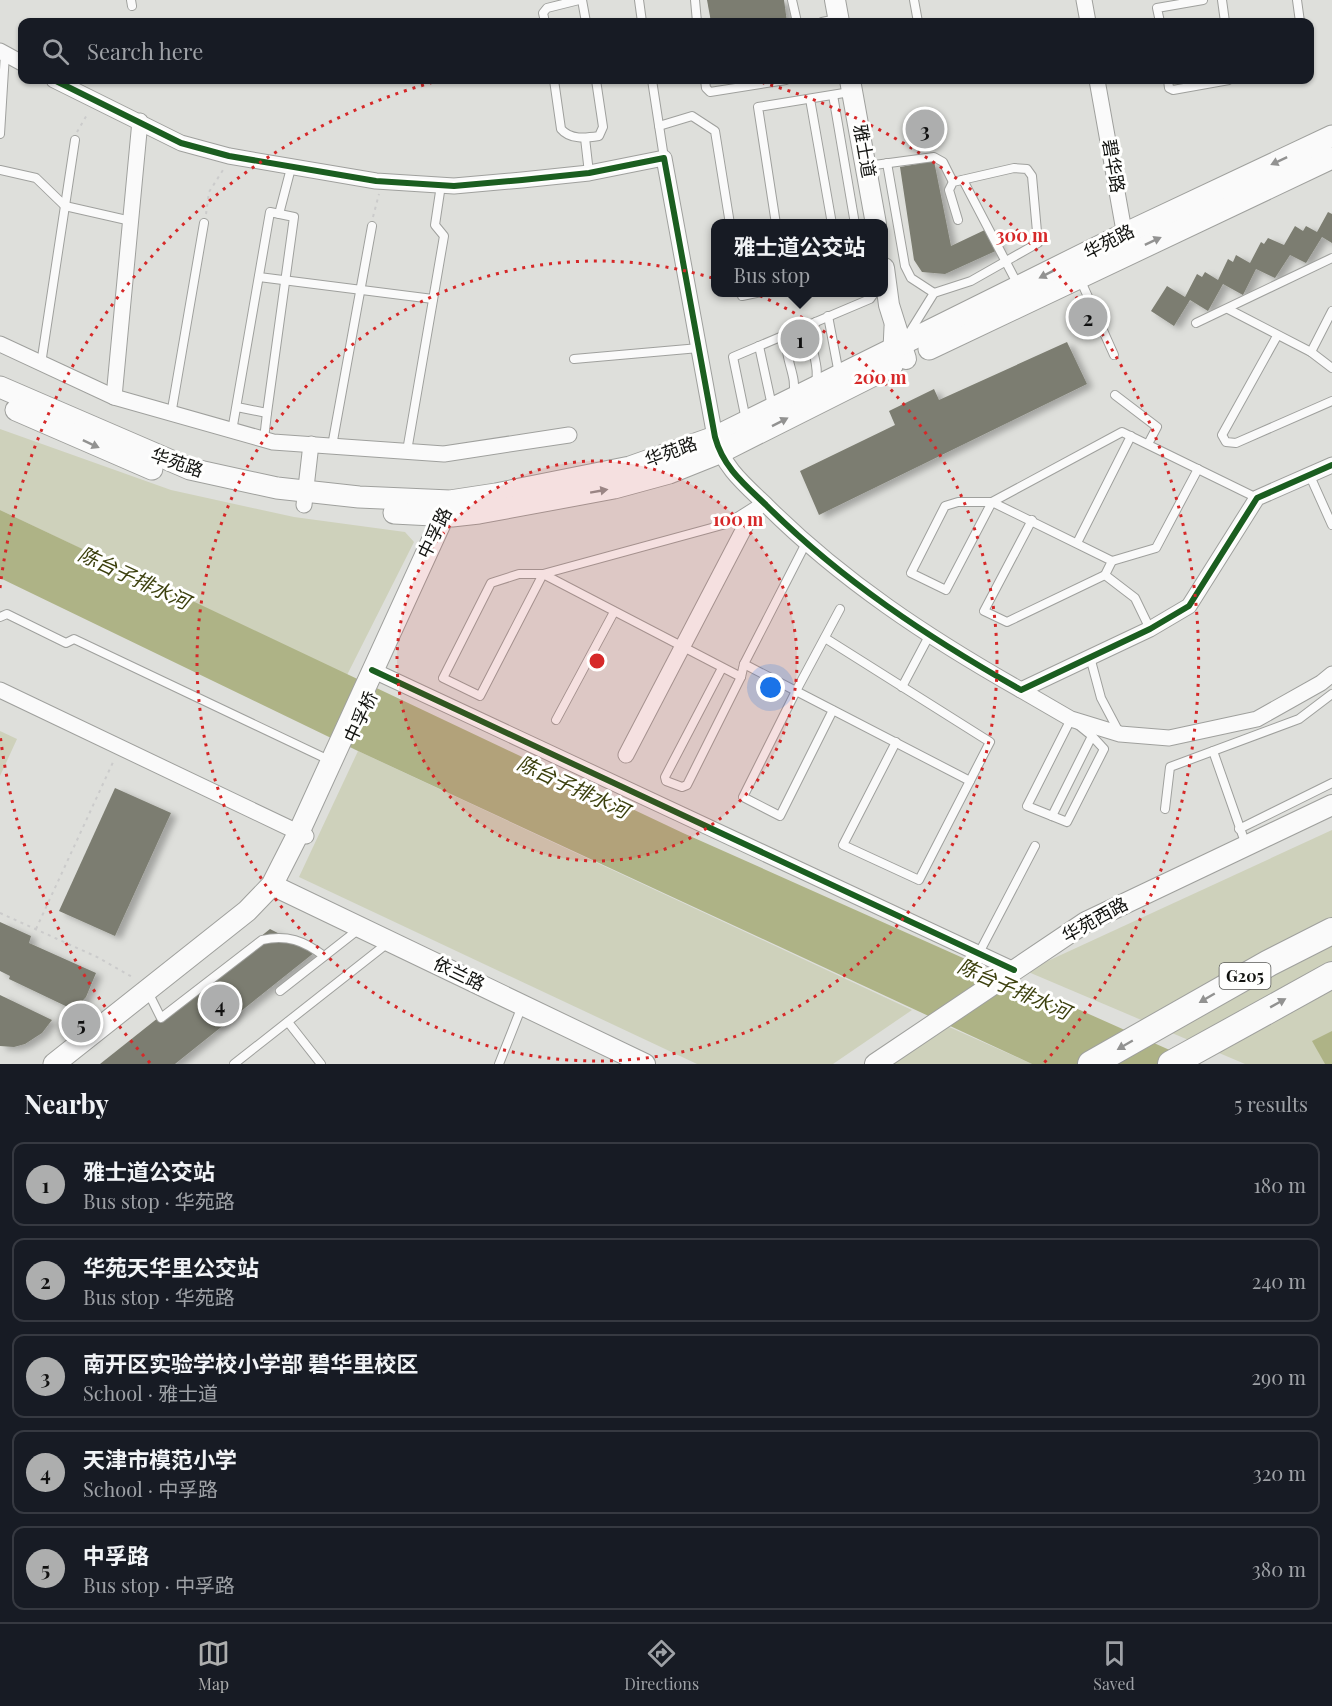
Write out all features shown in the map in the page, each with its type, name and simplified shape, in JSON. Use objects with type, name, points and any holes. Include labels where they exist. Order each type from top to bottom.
[{"type":"highway","name":"G205","points":[[1091,1064],[1269,963],[1332,931]]},
{"type":"highway","name":"G205","points":[[1181,1058],[1332,975]]},
{"type":"main road","name":"华苑路","points":[[895,348],[1075,269],[1332,136]]},
{"type":"main road","name":"华苑路","points":[[1126,243],[1332,158]]},
{"type":"main road","name":"华苑路","points":[[0,387],[190,469],[305,499],[446,519],[480,504],[614,488],[669,473],[717,445],[870,369],[895,348],[1019,288],[1075,269]]},
{"type":"main road","name":"华苑路","points":[[717,445],[746,422],[812,388],[839,375],[870,369]]},
{"type":"main road","name":"华苑路","points":[[0,403],[119,457],[181,480],[239,495],[305,499],[406,499],[446,519]]},
{"type":"main road","name":"中孚路","points":[[375,675],[446,519]]},
{"type":"main road","name":"中孚桥","points":[[337,758],[375,675]]},
{"type":"main road","points":[[54,1064],[254,917],[276,886],[303,834],[337,758]]},
{"type":"main road","points":[[65,1064],[148,995]]},
{"type":"street","points":[[829,0],[834,18]]},
{"type":"street","points":[[1084,0],[1087,18]]},
{"type":"street","points":[[3,52],[18,61]]},
{"type":"street","points":[[62,84],[182,143],[229,156],[291,168],[384,182],[441,185],[589,173],[664,158],[717,445],[730,469],[805,545],[896,615],[929,636],[1071,719],[1120,734],[1170,738],[1257,719],[1321,683],[1332,674]]},
{"type":"street","name":"碧华路","points":[[1099,84],[1126,243]]},
{"type":"street","name":"雅士道","points":[[845,88],[866,166],[875,219]]},
{"type":"street","name":"雅士道","points":[[845,88],[866,219]]},
{"type":"street","points":[[114,397],[140,121]]},
{"type":"street","points":[[878,298],[895,348]]},
{"type":"street","points":[[0,344],[114,397],[171,415],[264,439],[444,454],[569,435]]},
{"type":"street","points":[[305,499],[311,444]]},
{"type":"street","points":[[1021,690],[1150,629],[1189,606],[1257,498],[1332,465]]},
{"type":"street","points":[[626,755],[748,521],[762,502]]},
{"type":"street","points":[[375,675],[979,953],[1012,971]]},
{"type":"street","points":[[0,690],[303,834]]},
{"type":"street","name":"华苑西路","points":[[875,1064],[916,1034],[1086,922],[1242,837],[1332,805]]},
{"type":"street","name":"依兰路","points":[[276,886],[645,1064]]},
{"type":"lane","points":[[544,18],[543,14],[547,8],[580,0],[585,18]]},
{"type":"lane","points":[[639,0],[641,18]]},
{"type":"lane","points":[[695,0],[697,18]]},
{"type":"lane","points":[[792,0],[796,18]]},
{"type":"lane","points":[[914,0],[917,18]]},
{"type":"lane","points":[[1159,18],[1157,8],[1169,3],[1203,0]]},
{"type":"lane","points":[[1222,0],[1224,18]]},
{"type":"lane","points":[[1297,0],[1299,18]]},
{"type":"lane","points":[[0,134],[3,52]]},
{"type":"lane","points":[[555,84],[561,129],[566,135],[585,138],[599,136],[603,127],[597,84]]},
{"type":"lane","points":[[653,84],[664,158]]},
{"type":"lane","points":[[707,84],[710,92],[761,84]]},
{"type":"lane","points":[[1168,84],[1169,88],[1173,90],[1207,84]]},
{"type":"lane","points":[[775,219],[758,107],[810,99],[845,88],[855,219]]},
{"type":"lane","points":[[810,99],[831,219]]},
{"type":"lane","points":[[659,126],[692,116],[715,131],[729,219]]},
{"type":"lane","points":[[585,138],[589,173]]},
{"type":"lane","points":[[41,364],[75,140]]},
{"type":"lane","points":[[866,166],[934,157],[943,162],[953,182]]},
{"type":"lane","points":[[887,163],[905,266],[911,278],[934,293]]},
{"type":"lane","points":[[279,214],[291,168]]},
{"type":"lane","points":[[895,348],[934,293],[971,281],[1038,243],[1032,176],[1027,169],[1014,168],[953,182]]},
{"type":"lane","points":[[0,170],[36,178],[65,206],[131,221]]},
{"type":"lane","points":[[963,180],[1019,288]]},
{"type":"lane","points":[[953,182],[949,190],[958,220]]},
{"type":"lane","points":[[407,451],[444,236],[435,225],[441,185]]},
{"type":"lane","points":[[232,431],[270,212],[294,218],[264,439]]},
{"type":"lane","points":[[171,415],[204,223]]},
{"type":"lane","points":[[332,446],[372,226]]},
{"type":"lane","points":[[1196,323],[1332,258]]},
{"type":"lane","points":[[1075,269],[1114,355]]},
{"type":"lane","points":[[259,277],[433,299]]},
{"type":"lane","points":[[746,422],[733,357],[828,316],[878,298]]},
{"type":"lane","points":[[1228,309],[1311,352],[1332,368]]},
{"type":"lane","points":[[1311,352],[1332,310]]},
{"type":"lane","points":[[828,316],[839,375]]},
{"type":"lane","points":[[812,388],[818,376],[811,339],[816,322]]},
{"type":"lane","points":[[759,346],[781,404],[795,390],[787,346],[791,332]]},
{"type":"lane","points":[[1277,336],[1222,435],[1226,442],[1236,443],[1332,401]]},
{"type":"lane","points":[[574,359],[700,347]]},
{"type":"lane","points":[[1115,395],[1157,427],[1148,444]]},
{"type":"lane","points":[[237,406],[267,413]]},
{"type":"lane","points":[[1198,470],[1156,548],[1112,561],[992,502],[958,502],[945,506],[911,573],[946,590],[992,502],[1122,432],[1257,498]]},
{"type":"lane","points":[[1077,543],[1131,436]]},
{"type":"lane","points":[[1310,476],[1332,525]]},
{"type":"lane","points":[[543,574],[480,696],[442,678],[491,583],[519,574],[543,574],[726,524],[762,502]]},
{"type":"lane","points":[[1032,520],[984,611],[1007,622],[1105,575],[1112,561]]},
{"type":"lane","points":[[722,668],[665,777],[666,781],[682,787],[687,785],[741,677],[744,664],[805,545]]},
{"type":"lane","points":[[543,574],[741,677]]},
{"type":"lane","points":[[1105,575],[1135,598],[1150,629]]},
{"type":"lane","points":[[833,710],[780,816],[743,797],[840,609]]},
{"type":"lane","points":[[556,720],[614,612]]},
{"type":"lane","points":[[0,617],[7,614],[66,643],[74,639],[337,758]]},
{"type":"lane","points":[[902,687],[929,636]]},
{"type":"lane","points":[[825,638],[990,742],[919,880],[843,845],[896,742]]},
{"type":"lane","points":[[1090,657],[1101,698],[1120,734]]},
{"type":"lane","points":[[744,664],[970,781]]},
{"type":"lane","points":[[1165,809],[1170,766],[1299,719],[1332,694]]},
{"type":"lane","points":[[1071,719],[1104,748],[1067,822],[1028,806],[1071,719]]},
{"type":"lane","points":[[1052,816],[1092,736]]},
{"type":"lane","points":[[1213,751],[1242,837],[1332,783]]},
{"type":"lane","points":[[979,953],[1035,846]]},
{"type":"lane","points":[[280,991],[360,928]]},
{"type":"lane","points":[[148,995],[161,1018],[262,940],[268,938],[293,938],[324,956]]},
{"type":"lane","points":[[234,1064],[390,941]]},
{"type":"lane","points":[[499,1064],[522,1005]]},
{"type":"lane","points":[[288,1022],[321,1064]]},
{"type":"path","points":[[75,140],[79,126],[97,101]]},
{"type":"path","points":[[204,223],[209,192],[229,156]]},
{"type":"path","points":[[372,226],[373,210],[384,182]]},
{"type":"path","points":[[36,929],[115,759]]},
{"type":"path","points":[[0,913],[133,977],[148,995]]},
{"type":"shaded area","points":[[0,429],[171,490],[294,517],[405,532],[414,542],[347,675],[0,510]]},
{"type":"shaded area","points":[[0,731],[17,739],[0,776]]},
{"type":"shaded area","points":[[358,751],[912,1010],[833,1064],[697,1064],[299,877]]},
{"type":"shaded area","points":[[1332,830],[1332,1064],[1245,1064],[1026,971]]},
{"type":"shaded area","points":[[947,1026],[1032,1064],[891,1064]]},
{"type":"water","name":"陈台子排水河","points":[[0,510],[683,833],[1201,1064],[1032,1064],[358,751],[0,578]]},
{"type":"water","points":[[1332,1031],[1332,1064],[1325,1064],[1312,1041]]},
{"type":"building","points":[[707,0],[784,0],[786,18],[710,18]]},
{"type":"building","points":[[934,161],[951,246],[989,228],[1000,249],[945,274],[922,272],[914,260],[900,167]]},
{"type":"building","points":[[1328,212],[1332,214],[1332,243],[1322,237],[1306,263],[1290,255],[1275,278],[1256,269],[1243,295],[1223,284],[1208,311],[1190,300],[1174,326],[1151,311],[1167,286],[1185,297],[1197,274],[1202,277],[1205,272],[1218,280],[1228,259],[1233,262],[1236,255],[1250,263],[1261,242],[1264,244],[1268,238],[1284,245],[1295,226],[1303,231],[1306,226],[1317,232]]},
{"type":"building","points":[[1067,342],[1087,384],[819,515],[800,471],[895,425],[889,411],[934,389],[939,400]]},
{"type":"building","points":[[115,788],[171,813],[115,936],[59,911]]},
{"type":"building","points":[[0,922],[31,936],[29,943],[96,973],[86,997],[74,1010],[9,979],[10,976],[0,971]]},
{"type":"building","points":[[270,929],[315,952],[175,1064],[100,1064]]},
{"type":"building","points":[[0,995],[52,1020],[42,1033],[25,1044],[14,1047],[0,1046]]},
{"type":"cycle path","points":[[62,84],[181,143],[229,156],[376,181],[454,186],[589,173],[664,158],[715,437],[729,466],[742,482],[795,532],[855,583],[953,650],[1021,690],[1150,629],[1189,606],[1257,498],[1332,465]]},
{"type":"cycle path","points":[[372,670],[1014,970]]},
{"type":"place","name":"南开区实验学校小学部 碧华里校区","points":[[925,129]]},
{"type":"place","name":"华苑天华里公交站","points":[[1088,317]]},
{"type":"place","name":"雅士道公交站","points":[[800,339]]},
{"type":"place","name":"天津市模范小学","points":[[220,1004]]},
{"type":"place","name":"中孚路","points":[[81,1023]]}]
